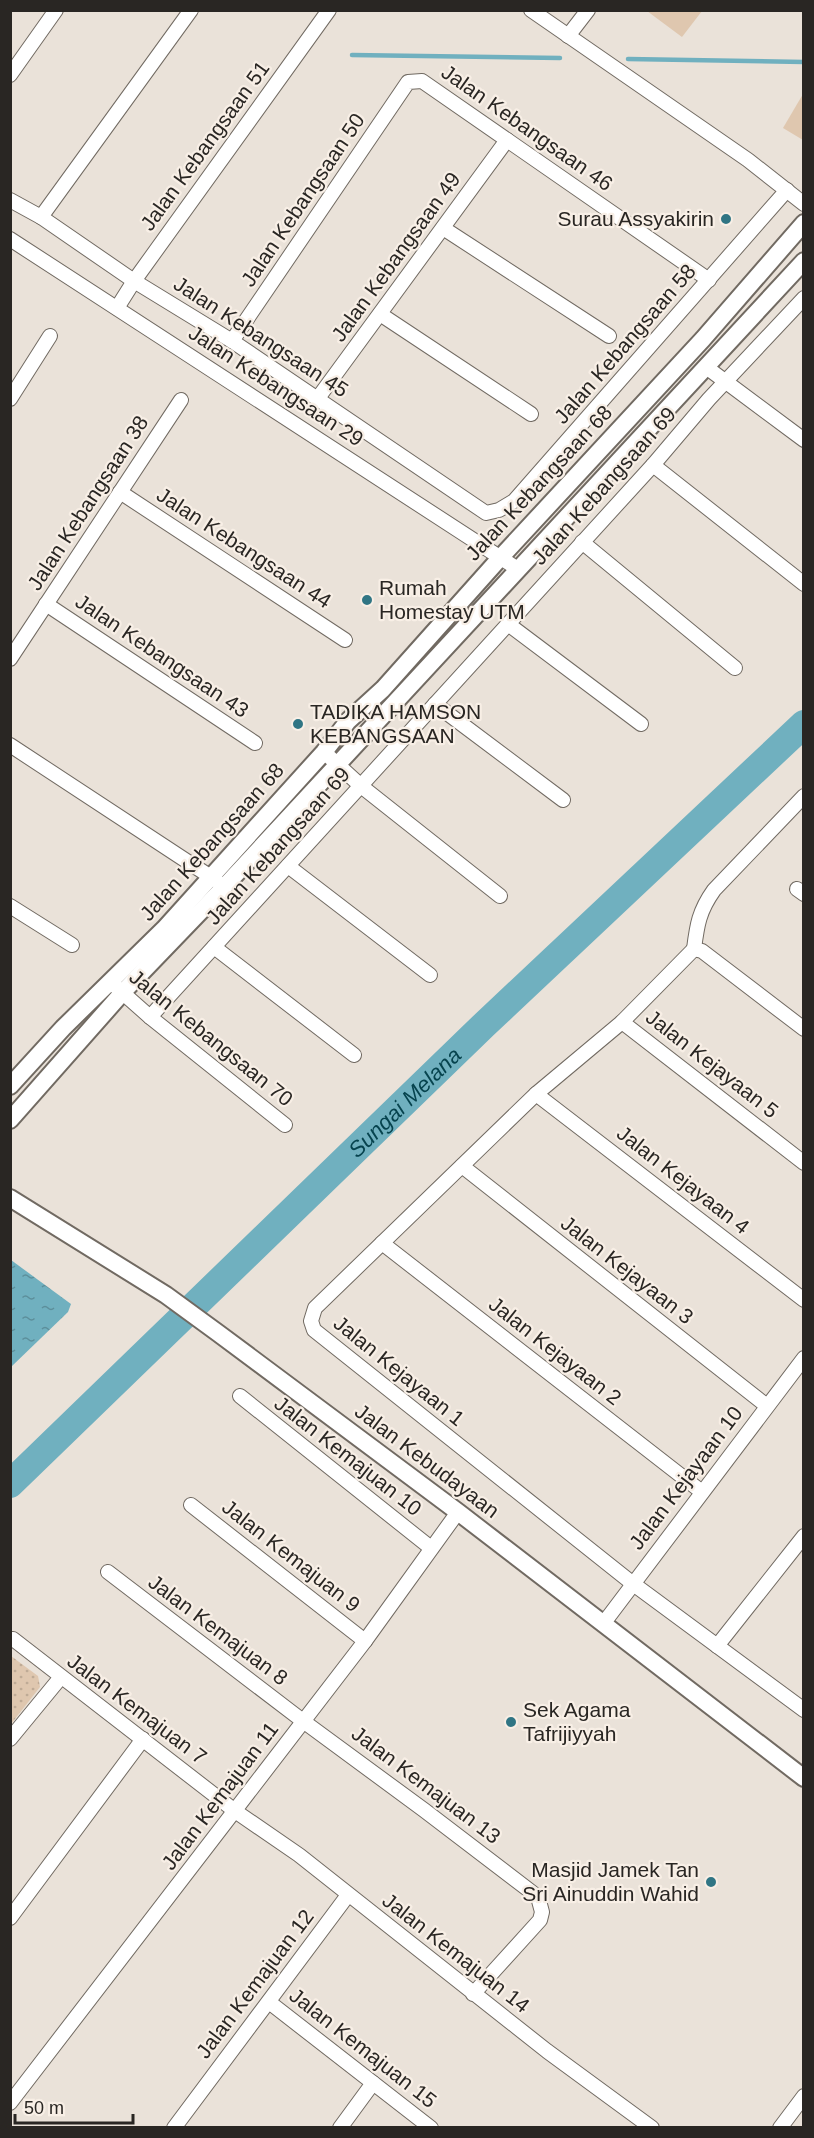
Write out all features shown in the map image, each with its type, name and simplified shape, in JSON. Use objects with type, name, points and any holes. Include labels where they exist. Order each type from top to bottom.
[{"type":"street","points":[[10,75],[56,10]]},
{"type":"street","points":[[41,218],[190,10]]},
{"type":"street","name":"Jalan Kebangsaan 51","points":[[117,308],[329,10]]},
{"type":"street","points":[[531,10],[748,160],[804,204]]},
{"type":"street","points":[[568,36],[588,10]]},
{"type":"street","name":"Jalan Kebangsaan 46","points":[[408,82],[422,81],[709,280]]},
{"type":"street","name":"Jalan Kebangsaan 50","points":[[232,341],[408,82]]},
{"type":"street","name":"Jalan Kebangsaan 49","points":[[318,398],[507,140]]},
{"type":"street","name":"Jalan Kebangsaan 58","points":[[486,513],[499,510],[514,501],[787,190]]},
{"type":"street","name":"Jalan Kebangsaan 45","points":[[10,200],[41,218],[134,281],[232,341],[486,513]]},
{"type":"street","name":"Jalan Kebangsaan 68","points":[[330,758],[348,721],[383,689],[500,558],[703,339],[804,224]]},
{"type":"street","points":[[443,228],[609,336]]},
{"type":"street","name":"Jalan Kebangsaan 29","points":[[10,239],[518,569]]},
{"type":"street","name":"Jalan Kebangsaan 68","points":[[10,1120],[164,929],[218,882],[330,758],[518,569],[804,261]]},
{"type":"street","name":"Jalan Kebangsaan 69","points":[[150,1017],[653,465],[725,382],[802,301]]},
{"type":"street","points":[[380,314],[531,414]]},
{"type":"street","points":[[10,399],[50,336]]},
{"type":"street","points":[[706,367],[804,440]]},
{"type":"street","name":"Jalan Kebangsaan 38","points":[[10,659],[181,400]]},
{"type":"street","points":[[653,465],[804,584]]},
{"type":"street","name":"Jalan Kebangsaan 44","points":[[120,492],[345,640]]},
{"type":"street","points":[[582,542],[735,668]]},
{"type":"street","name":"Jalan Kebangsaan 43","points":[[46,604],[255,742]]},
{"type":"street","points":[[508,624],[641,724]]},
{"type":"street","points":[[435,704],[563,800]]},
{"type":"street","points":[[10,745],[218,882]]},
{"type":"street","points":[[330,758],[361,786],[500,896]]},
{"type":"street","points":[[622,1022],[694,950],[698,920],[704,904],[714,890],[804,796]]},
{"type":"street","points":[[288,866],[430,975]]},
{"type":"street","points":[[10,906],[72,945]]},
{"type":"street","points":[[214,948],[354,1055]]},
{"type":"street","points":[[694,950],[702,951],[804,1029]]},
{"type":"street","name":"Jalan Kebangsaan 68","points":[[10,1086],[63,1029],[117,987]]},
{"type":"street","name":"Jalan Kebangsaan 70","points":[[117,987],[150,1017],[285,1125]]},
{"type":"street","name":"Jalan Kejayaan 1","points":[[622,1022],[536,1094],[315,1308],[311,1321],[314,1330],[632,1583]]},
{"type":"street","name":"Jalan Kejayaan 5","points":[[622,1022],[804,1163]]},
{"type":"street","name":"Jalan Kejayaan 4","points":[[536,1094],[804,1300]]},
{"type":"street","name":"Jalan Kejayaan 3","points":[[462,1166],[767,1406]]},
{"type":"street","name":"Jalan Kebudayaan","points":[[10,1198],[166,1295],[458,1512],[804,1778]]},
{"type":"street","name":"Jalan Kejayaan 2","points":[[382,1243],[702,1492]]},
{"type":"street","name":"Jalan Kejayaan 10","points":[[603,1624],[804,1358]]},
{"type":"street","name":"Jalan Kemajuan 10","points":[[240,1396],[431,1548]]},
{"type":"street","name":"Jalan Kemajuan 9","points":[[191,1505],[365,1641]]},
{"type":"street","name":"Jalan Kemajuan 11","points":[[12,2094],[235,1811],[365,1641],[458,1512]]},
{"type":"street","points":[[717,1646],[804,1536]]},
{"type":"street","name":"Jalan Kemajuan 8","points":[[108,1572],[303,1721]]},
{"type":"street","points":[[632,1583],[804,1710]]},
{"type":"street","name":"Jalan Kemajuan 7","points":[[13,1639],[235,1811]]},
{"type":"street","points":[[10,1739],[61,1677]]},
{"type":"street","name":"Jalan Kemajuan 13","points":[[303,1721],[537,1897],[542,1912],[540,1920],[473,1994]]},
{"type":"street","points":[[10,1918],[143,1739]]},
{"type":"street","name":"Jalan Kemajuan 14","points":[[235,1811],[299,1855],[473,1994],[652,2127]]},
{"type":"street","name":"Jalan Kemajuan 12","points":[[174,2127],[348,1895]]},
{"type":"street","name":"Jalan Kemajuan 15","points":[[269,2002],[431,2127]]},
{"type":"street","points":[[340,2127],[373,2083]]},
{"type":"street","points":[[780,2127],[803,2097]]},
{"type":"shaded area","points":[[647,11],[702,11],[682,37]]},
{"type":"shaded area","points":[[803,94],[803,140],[783,128]]},
{"type":"shaded area","points":[[11,1656],[38,1676],[40,1687],[11,1724]]},
{"type":"water","points":[[11,1260],[71,1304],[68,1312],[11,1367]]},
{"type":"waterway","points":[[352,55],[560,58]]},
{"type":"waterway","points":[[628,59],[804,62]]},
{"type":"waterway","name":"Sungai Melana","points":[[10,1484],[484,1025],[804,724]]},
{"type":"place","name":"Surau Assyakirin","points":[[726,219]]},
{"type":"place","name":"Rumah Homestay UTM","points":[[367,600]]},
{"type":"place","name":"TADIKA HAMSON KEBANGSAAN","points":[[298,724]]},
{"type":"place","name":"Sek Agama Tafrijiyyah","points":[[511,1722]]},
{"type":"place","name":"Masjid Jamek Tan Sri Ainuddin Wahid","points":[[711,1882]]}]
